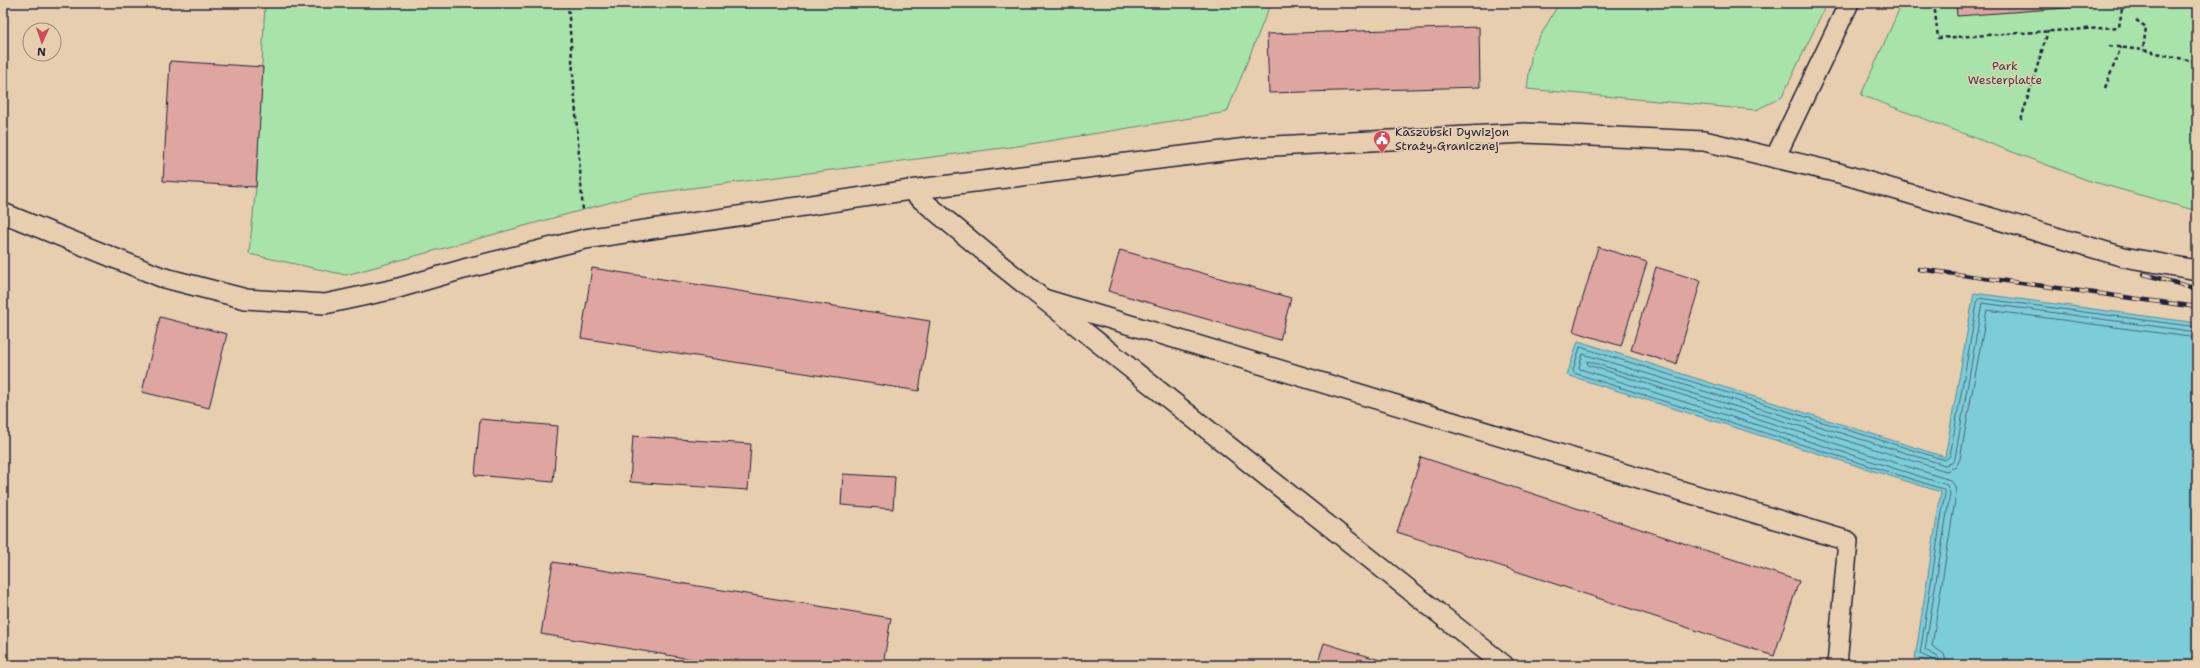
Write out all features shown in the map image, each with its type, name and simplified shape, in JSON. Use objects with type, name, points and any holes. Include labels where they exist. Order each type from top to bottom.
[{"type":"lane","points":[[1775,158],[1849,3]]},
{"type":"lane","points":[[3,213],[161,277],[246,299],[326,304],[395,289],[464,269],[585,239],[910,190],[1254,147],[1525,133],[1704,141],[1839,173],[2124,257],[2197,270]]},
{"type":"lane","points":[[910,190],[1044,299],[1504,665]]},
{"type":"lane","points":[[1044,299],[1848,541],[1837,665]]},
{"type":"path","points":[[568,3],[585,239]]},
{"type":"path","points":[[1934,3],[1938,38],[2119,27],[2123,3]]},
{"type":"path","points":[[2136,20],[2146,26],[2144,50]]},
{"type":"path","points":[[2022,120],[2048,31]]},
{"type":"path","points":[[2109,46],[2144,50],[2197,62]]},
{"type":"path","points":[[2105,88],[2121,48]]},
{"type":"green space","points":[[265,3],[1275,3],[1268,10],[1227,112],[1018,146],[637,195],[346,275],[249,254],[256,187]]},
{"type":"green space","points":[[1559,3],[1827,3],[1782,97],[1756,110],[1527,89],[1532,51]]},
{"type":"green space","name":"Park Westerplatte","points":[[1902,3],[2197,3],[2197,211],[2087,180],[1861,95]]},
{"type":"water","points":[[1974,293],[2197,323],[2197,665],[1938,665],[1915,658],[1941,492],[1567,375],[1578,341],[1945,457]]},
{"type":"building","points":[[1956,3],[2093,3],[2094,6],[1957,16]]},
{"type":"building","points":[[1479,27],[1480,87],[1269,93],[1267,34]]},
{"type":"building","points":[[170,61],[263,67],[256,187],[163,181]]},
{"type":"building","points":[[1598,247],[1647,262],[1621,346],[1573,331]]},
{"type":"building","points":[[1120,250],[1291,298],[1280,340],[1108,291]]},
{"type":"building","points":[[1656,267],[1701,281],[1676,364],[1631,350]]},
{"type":"building","points":[[592,268],[930,321],[919,391],[581,338]]},
{"type":"building","points":[[160,317],[227,334],[209,408],[142,392]]},
{"type":"building","points":[[480,419],[558,426],[553,482],[475,475]]},
{"type":"building","points":[[633,436],[751,444],[748,490],[630,482]]},
{"type":"building","points":[[1421,457],[1799,581],[1774,656],[1397,532]]},
{"type":"building","points":[[843,474],[895,477],[893,509],[841,505]]},
{"type":"building","points":[[553,562],[891,618],[883,665],[727,665],[541,634]]},
{"type":"building","points":[[1324,643],[1396,665],[1317,665]]},
{"type":"railway","points":[[1919,269],[2197,307]]},
{"type":"railway","points":[[2144,274],[2197,289]]},
{"type":"place","name":"Kaszubski Dywizjon Straży Granicznej","points":[[1382,154]]}]
